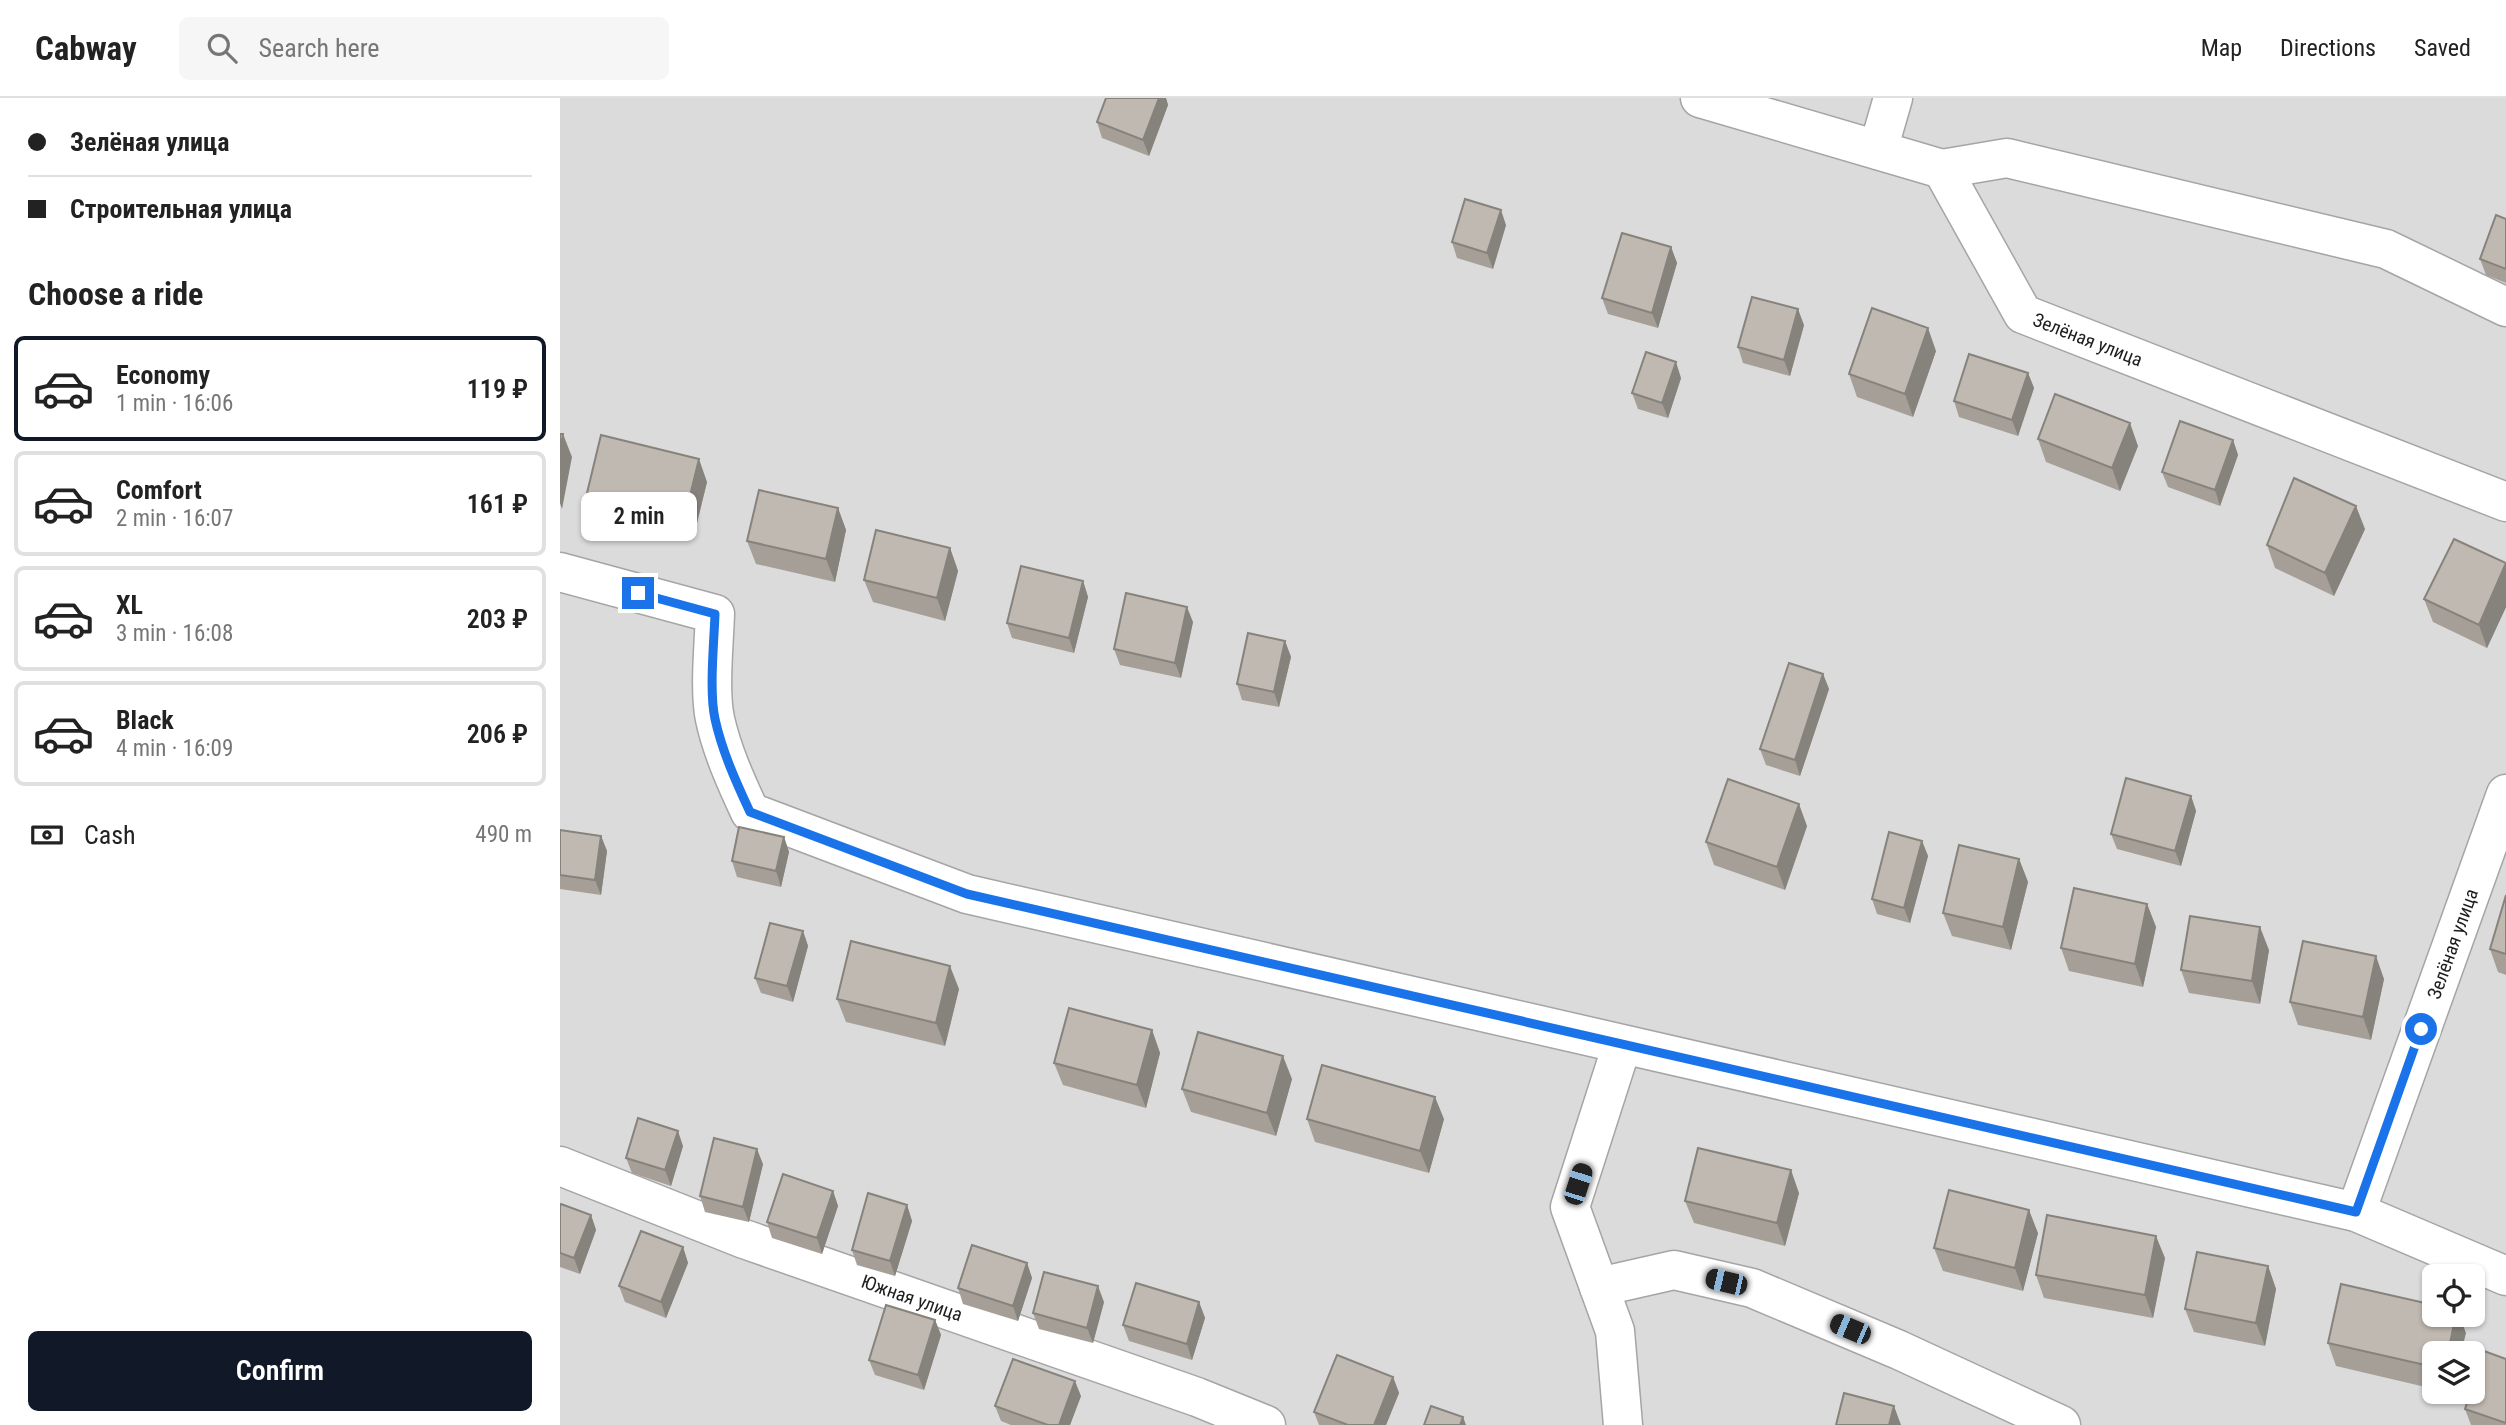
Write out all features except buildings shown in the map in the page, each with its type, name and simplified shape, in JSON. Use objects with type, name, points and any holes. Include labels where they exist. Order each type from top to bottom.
[{"type":"street","points":[[1700,98],[1942,169],[2007,158],[2373,245],[2506,307]]},
{"type":"street","points":[[1878,150],[1893,98]]},
{"type":"street","name":"Зелёная улица","points":[[1942,169],[2023,314],[2506,502]]},
{"type":"street","points":[[560,572],[715,614],[715,717],[732,772],[750,812],[967,894],[2356,1212],[2506,1276]]},
{"type":"street","name":"Зелёная улица","points":[[2356,1212],[2506,794]]},
{"type":"street","points":[[1622,1045],[1570,1208],[1615,1331],[1623,1425]]},
{"type":"street","name":"Южная улица","points":[[560,1166],[744,1239],[1197,1397],[1266,1425]]},
{"type":"street","points":[[1599,1287],[1674,1270],[1752,1288],[1899,1350],[2061,1425]]},
{"type":"shaded area","points":[[560,98],[2506,98],[2506,1425],[560,1425]]},
{"type":"route","points":[[638,593],[715,614],[715,717],[732,772],[750,812],[967,894],[2356,1212],[2421,1029]]}]
